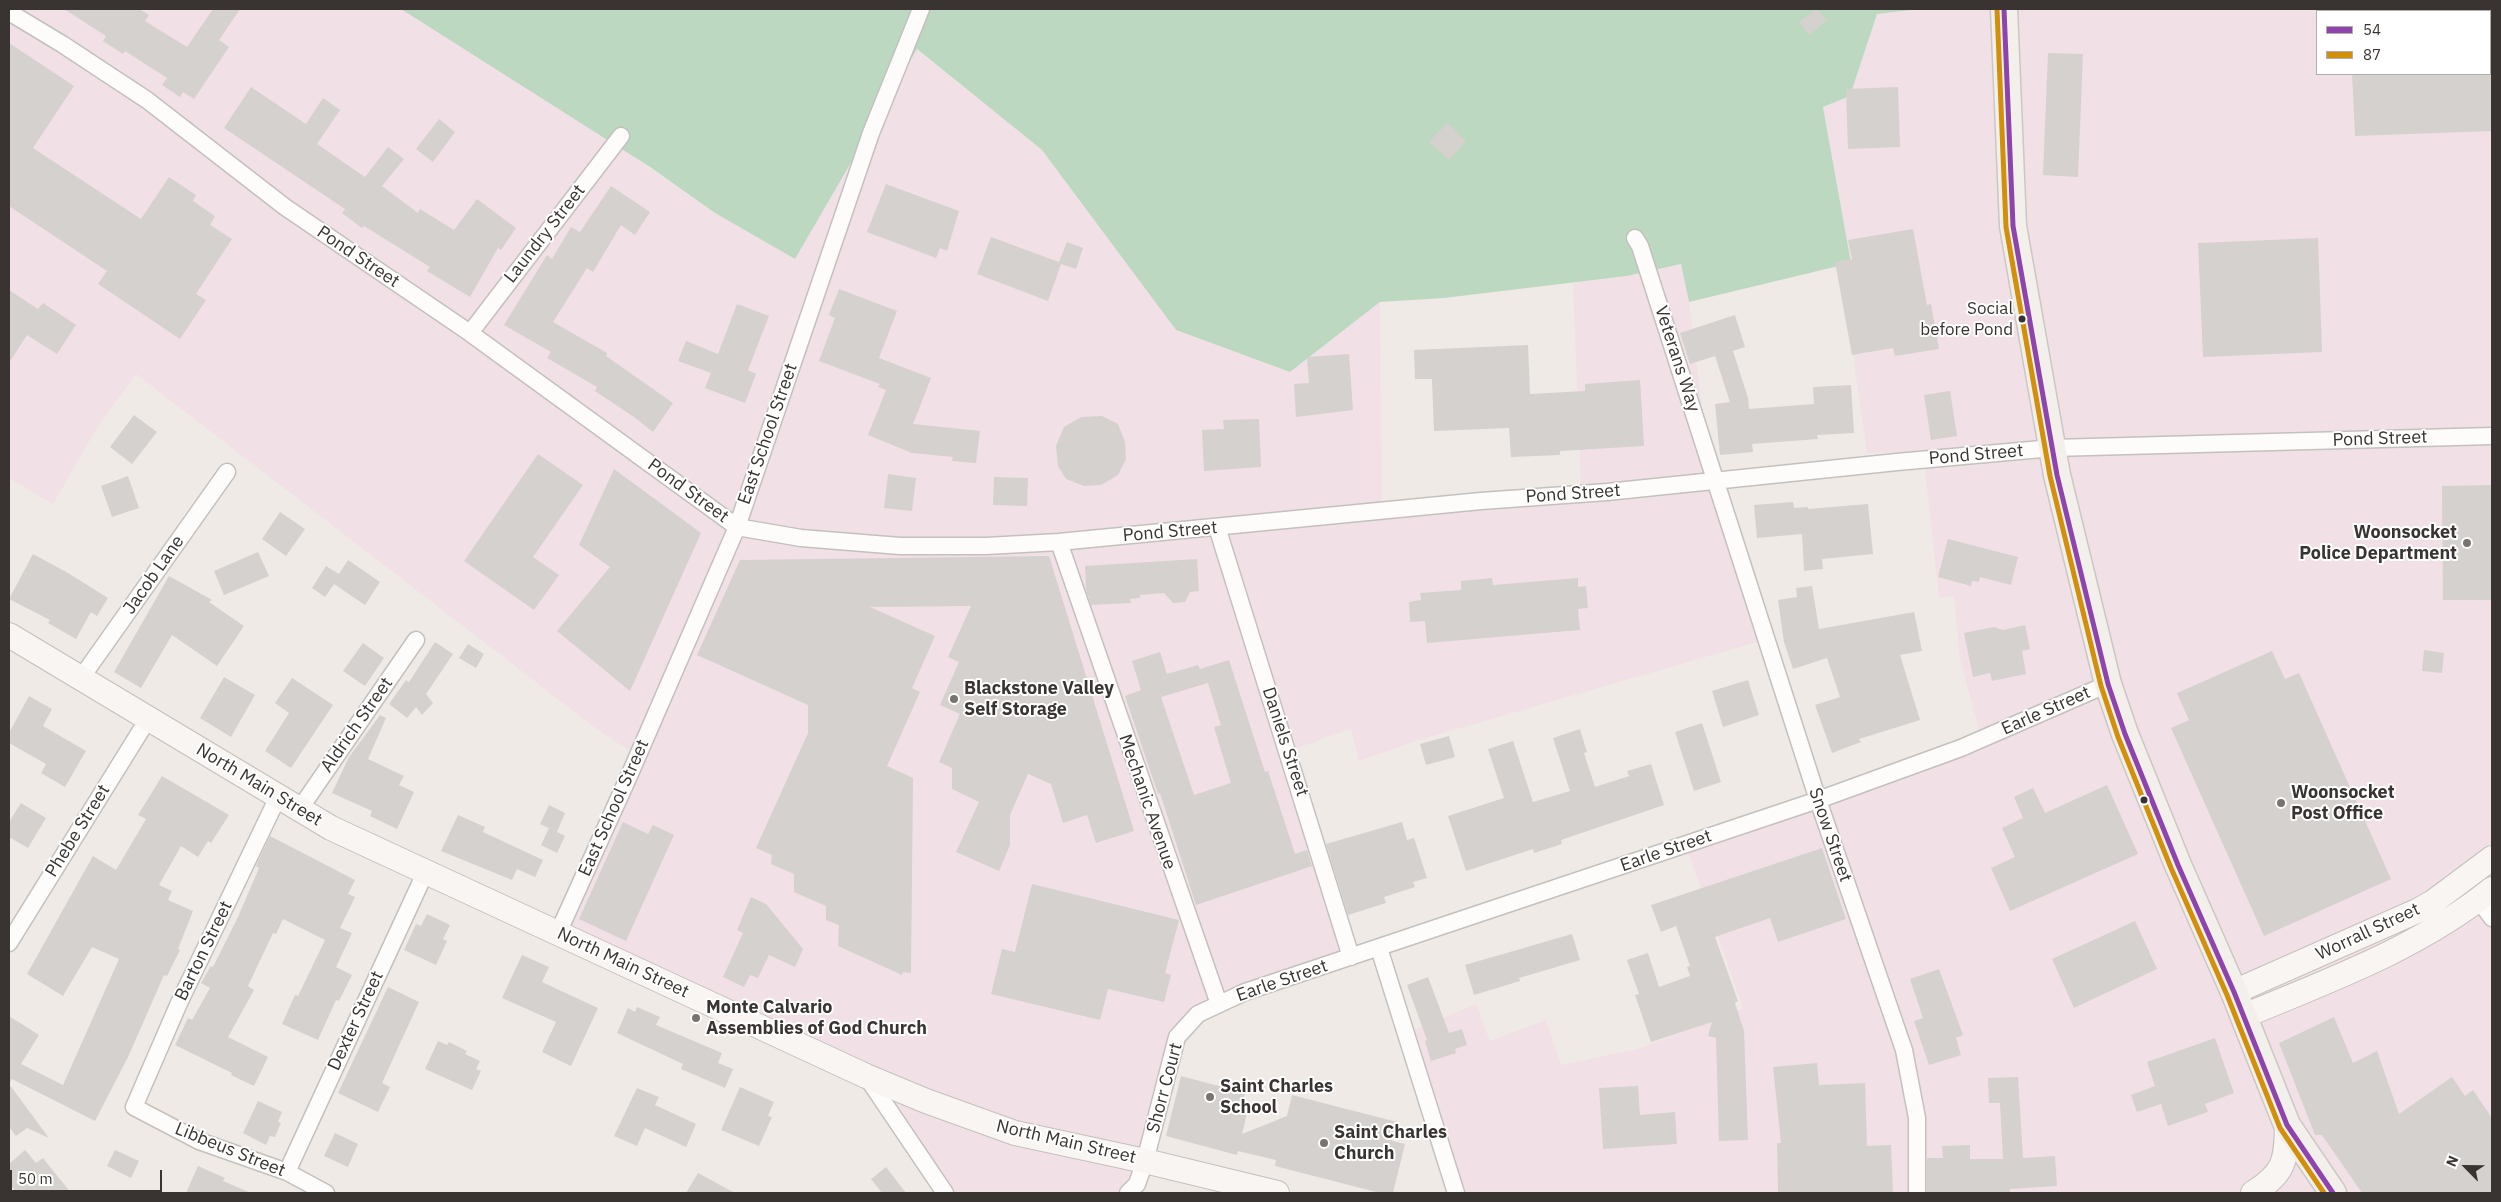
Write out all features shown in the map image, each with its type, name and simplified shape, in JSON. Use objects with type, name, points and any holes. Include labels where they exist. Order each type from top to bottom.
[{"type":"main road","points":[[2004,9],[2012,226],[2057,475],[2108,684],[2125,734],[2178,865],[2234,992],[2287,1124],[2334,1193]]},
{"type":"street","name":"East School Street","points":[[558,932],[629,776],[737,527],[871,133],[921,9]]},
{"type":"street","name":"Pond Street","points":[[9,12],[62,44],[146,100],[285,207],[470,332],[737,527],[801,538],[900,546],[986,546],[1059,542],[2053,448],[2492,436]]},
{"type":"street","name":"Laundry Street","points":[[470,332],[621,136]]},
{"type":"street","name":"Veterans Way","points":[[1635,238],[1640,246],[1716,481]]},
{"type":"street","name":"Jacob Lane","points":[[81,678],[228,472]]},
{"type":"street","name":"Snow Street","points":[[1716,481],[1818,800],[1904,1050],[1916,1118],[1918,1193]]},
{"type":"street","name":"Daniels Street","points":[[1217,527],[1351,957]]},
{"type":"street","name":"Mechanic Avenue","points":[[1059,542],[1219,1004]]},
{"type":"street","name":"North Main Street","points":[[9,635],[299,810],[339,832],[866,1076],[926,1101],[1015,1133],[1145,1161],[1264,1192]]},
{"type":"street","name":"Aldrich Street","points":[[299,810],[416,640]]},
{"type":"street","name":"Earle Street","points":[[1219,1004],[1245,992],[1818,800],[1961,748],[2108,684]]},
{"type":"street","name":"Phebe Street","points":[[9,943],[148,719]]},
{"type":"street","name":"Barton Street","points":[[134,1107],[179,1003],[278,797]]},
{"type":"street","name":"Worrall Street","points":[[2234,992],[2424,907],[2492,858]]},
{"type":"street","name":"Dexter Street","points":[[287,1172],[426,871]]},
{"type":"street","name":"Worrall Street","points":[[2244,1016],[2404,947],[2488,902]]},
{"type":"street","points":[[1379,948],[1456,1193]]},
{"type":"street","name":"Shorr Court","points":[[1128,1193],[1137,1184],[1145,1161],[1177,1037],[1198,1014],[1219,1004]]},
{"type":"street","points":[[866,1076],[945,1193]]},
{"type":"street","name":"Libbeus Street","points":[[134,1107],[199,1141],[287,1172],[326,1193]]},
{"type":"street","points":[[2253,1193],[2278,1175],[2286,1152],[2287,1124]]},
{"type":"shaded area","points":[[9,9],[421,9],[715,213],[795,259],[916,49],[1042,150],[1176,330],[1290,372],[1380,302],[1382,505],[1581,489],[1573,283],[1627,276],[1681,264],[1689,302],[1709,464],[1764,640],[1416,741],[1359,761],[1351,729],[1286,752],[1344,955],[1218,1001],[1175,1049],[1145,1172],[1125,1193],[938,1193],[858,1069],[554,933],[634,754],[594,727],[136,374],[97,428],[53,504],[9,478]]},
{"type":"shaded area","points":[[1920,9],[2492,9],[2492,1193],[1451,1193],[1404,1034],[1476,1004],[1490,1041],[1546,1020],[1561,1065],[1638,1049],[1743,1008],[1687,849],[1982,741],[1960,659],[1954,596],[1939,598],[1923,451],[1867,453],[1855,370],[1851,263],[1823,107],[1850,96],[1877,14]]},
{"type":"green space","points":[[401,9],[1920,9],[1877,14],[1850,96],[1823,107],[1851,263],[1689,302],[1681,264],[1627,276],[1444,298],[1380,302],[1290,372],[1176,330],[1042,150],[917,49],[795,259],[715,213],[650,167]]},
{"type":"building","points":[[64,9],[139,9],[149,15],[145,21],[187,47],[213,9],[240,9],[219,40],[229,47],[194,99],[183,92],[180,97],[162,85],[167,78],[125,51],[123,54],[103,41],[106,36]]},
{"type":"building","points":[[1817,9],[1827,20],[1809,35],[1799,22]]},
{"type":"building","points":[[9,43],[74,86],[33,148],[141,219],[169,177],[196,195],[193,201],[215,216],[210,225],[232,239],[196,294],[206,300],[180,339],[98,284],[107,271],[9,206]]},
{"type":"building","points":[[2048,53],[2083,54],[2078,177],[2043,175]]},
{"type":"building","points":[[2492,74],[2492,131],[2355,136],[2352,75]]},
{"type":"building","points":[[251,87],[306,124],[323,98],[340,110],[317,144],[365,177],[388,147],[404,159],[382,186],[418,213],[420,209],[454,230],[477,199],[516,228],[501,250],[498,248],[470,297],[427,271],[430,267],[364,226],[362,228],[342,213],[345,209],[224,128]]},
{"type":"building","points":[[1898,87],[1900,147],[1848,149],[1846,89]]},
{"type":"building","points":[[439,119],[455,132],[433,162],[416,149]]},
{"type":"building","points":[[1447,123],[1466,141],[1449,160],[1429,142]]},
{"type":"building","points":[[886,184],[959,211],[947,251],[940,248],[936,258],[867,232]]},
{"type":"building","points":[[611,186],[650,212],[635,235],[621,225],[593,272],[587,268],[553,322],[607,353],[606,356],[673,403],[653,432],[595,391],[597,387],[547,358],[551,352],[504,325],[547,255],[552,259],[571,227],[580,232]]},
{"type":"building","points":[[1913,229],[1927,305],[1931,304],[1939,349],[1895,356],[1893,348],[1852,355],[1835,262],[1852,259],[1848,240]]},
{"type":"building","points":[[991,237],[1059,262],[1067,242],[1083,248],[1076,269],[1061,264],[1048,301],[977,274]]},
{"type":"building","points":[[2318,238],[2322,352],[2203,357],[2198,243]]},
{"type":"building","points":[[839,289],[897,311],[879,358],[931,378],[913,424],[980,431],[976,463],[952,461],[953,457],[912,453],[868,435],[886,390],[878,387],[880,384],[819,361],[835,318],[829,315]]},
{"type":"building","points":[[9,290],[38,309],[43,303],[76,325],[57,354],[27,335],[9,363]]},
{"type":"building","points":[[737,304],[769,316],[748,370],[756,374],[745,403],[705,388],[711,373],[678,361],[686,341],[718,354]]},
{"type":"building","points":[[1735,315],[1745,347],[1733,351],[1748,398],[1749,409],[1814,404],[1813,387],[1851,385],[1854,433],[1817,435],[1818,439],[1752,444],[1753,452],[1720,455],[1715,404],[1730,402],[1715,356],[1690,364],[1680,333]]},
{"type":"building","points":[[1528,345],[1530,394],[1585,391],[1585,384],[1640,380],[1644,446],[1560,451],[1560,455],[1511,457],[1509,428],[1434,431],[1432,379],[1415,379],[1414,350]]},
{"type":"building","points":[[1349,354],[1353,410],[1296,417],[1294,384],[1309,383],[1307,357]]},
{"type":"building","points":[[1950,391],[1957,436],[1931,440],[1924,395]]},
{"type":"building","points":[[134,415],[157,432],[132,464],[110,447]]},
{"type":"building","points":[[1102,416],[1118,424],[1125,442],[1126,459],[1118,475],[1101,485],[1084,486],[1066,479],[1058,466],[1056,446],[1064,427],[1081,417]]},
{"type":"building","points":[[1259,419],[1261,467],[1204,471],[1202,430],[1224,429],[1223,420]]},
{"type":"building","points":[[538,454],[583,485],[533,557],[559,575],[534,610],[464,561]]},
{"type":"building","points":[[614,469],[701,533],[630,691],[557,631],[610,567],[579,545]]},
{"type":"building","points":[[888,474],[916,478],[912,511],[884,508]]},
{"type":"building","points":[[128,476],[139,508],[112,517],[101,486]]},
{"type":"building","points":[[994,477],[1028,478],[1027,506],[993,505]]},
{"type":"building","name":"Woonsocket Police Department","points":[[2492,485],[2492,600],[2443,600],[2442,486]]},
{"type":"building","points":[[1793,502],[1794,508],[1808,507],[1808,509],[1868,504],[1873,554],[1822,559],[1823,569],[1804,571],[1802,534],[1757,538],[1754,505]]},
{"type":"building","points":[[280,512],[305,529],[286,556],[262,539]]},
{"type":"building","points":[[1948,539],[2018,557],[2011,585],[1980,577],[1979,582],[1972,581],[1971,586],[1938,577]]},
{"type":"building","points":[[258,552],[269,576],[224,595],[214,571]]},
{"type":"building","points":[[33,554],[108,598],[97,616],[91,612],[76,639],[48,623],[50,620],[9,599]]},
{"type":"building","points":[[1049,556],[1134,831],[1096,843],[1087,815],[1063,823],[1051,784],[1028,774],[1010,815],[1010,845],[999,871],[956,852],[979,802],[952,789],[952,768],[939,762],[960,714],[940,705],[959,662],[948,657],[971,606],[870,607],[935,636],[912,688],[920,692],[887,766],[913,778],[911,973],[903,972],[902,975],[838,946],[839,925],[826,920],[826,906],[794,892],[794,874],[771,864],[772,855],[756,848],[808,733],[808,705],[697,655],[740,560]]},
{"type":"building","points":[[1197,559],[1199,591],[1190,592],[1185,602],[1173,603],[1164,593],[1140,595],[1140,598],[1130,599],[1131,603],[1091,605],[1086,589],[1085,566]]},
{"type":"building","points":[[348,560],[380,582],[365,605],[334,584],[325,597],[312,588],[326,566],[339,574]]},
{"type":"building","points":[[169,576],[212,600],[209,602],[244,626],[217,666],[172,635],[141,688],[114,672]]},
{"type":"building","points":[[1492,578],[1493,585],[1578,578],[1578,587],[1586,586],[1588,608],[1578,609],[1580,630],[1427,643],[1425,621],[1410,622],[1409,602],[1421,600],[1420,593],[1461,590],[1461,581]]},
{"type":"building","points":[[1812,586],[1819,629],[1914,612],[1922,651],[1900,655],[1920,720],[1859,739],[1861,742],[1832,753],[1815,705],[1840,697],[1827,658],[1793,669],[1784,642],[1778,600],[1797,597],[1796,588]]},
{"type":"building","points":[[2025,625],[2030,649],[2022,651],[2026,674],[1992,681],[1990,673],[1973,677],[1964,633],[1994,627],[2003,630]]},
{"type":"building","points":[[435,642],[453,654],[426,694],[433,703],[422,715],[416,707],[407,718],[389,704],[406,680],[409,682]]},
{"type":"building","points":[[363,643],[384,658],[365,686],[343,671]]},
{"type":"building","points":[[468,644],[484,654],[476,668],[459,658]]},
{"type":"building","points":[[2424,650],[2444,653],[2442,673],[2422,671]]},
{"type":"building","name":"Woonsocket Post Office","points":[[2272,651],[2285,679],[2299,673],[2391,879],[2264,936],[2171,728],[2189,720],[2177,693]]},
{"type":"building","points":[[1160,652],[1167,674],[1198,665],[1200,669],[1229,660],[1265,772],[1268,771],[1295,854],[1307,850],[1312,866],[1196,905],[1160,793],[1158,794],[1125,696],[1141,690],[1132,661]],"holes":[[[1208,683],[1221,725],[1214,727],[1231,783],[1194,795],[1161,697]]]},
{"type":"building","points":[[224,677],[255,695],[231,737],[200,718]]},
{"type":"building","points":[[292,678],[333,705],[291,768],[265,751],[289,713],[275,703]]},
{"type":"building","points":[[1748,680],[1759,715],[1723,727],[1712,691]]},
{"type":"building","points":[[29,696],[52,709],[43,726],[86,751],[65,787],[41,773],[46,764],[9,743],[9,733]]},
{"type":"building","points":[[380,715],[386,718],[368,759],[404,776],[399,785],[414,792],[397,829],[370,816],[372,811],[332,793],[349,757]]},
{"type":"building","points":[[1702,723],[1721,782],[1694,791],[1675,732]]},
{"type":"building","points":[[1580,729],[1587,752],[1584,753],[1595,787],[1629,776],[1627,771],[1651,764],[1664,805],[1561,840],[1562,844],[1534,853],[1533,849],[1466,871],[1448,816],[1504,798],[1488,749],[1513,741],[1533,802],[1570,791],[1553,738]]},
{"type":"building","points":[[1449,736],[1455,757],[1426,765],[1420,744]]},
{"type":"building","points":[[162,776],[229,815],[211,843],[208,841],[198,857],[181,846],[159,885],[172,891],[168,900],[193,911],[178,949],[180,950],[167,976],[164,975],[128,1057],[95,1121],[12,1079],[9,1084],[9,1016],[39,1035],[21,1064],[63,1085],[119,959],[92,947],[63,996],[27,974],[93,856],[116,870],[146,819],[138,815]]},
{"type":"building","points":[[2107,785],[2138,854],[2010,911],[1991,868],[2015,857],[2002,828],[2023,818],[2014,797],[2033,788],[2045,813]]},
{"type":"building","points":[[21,803],[46,818],[28,848],[9,837],[9,822]]},
{"type":"building","points":[[549,805],[565,813],[557,832],[540,824]]},
{"type":"building","points":[[458,815],[485,827],[483,832],[543,860],[535,877],[517,869],[512,880],[441,851]]},
{"type":"building","points":[[623,822],[648,834],[653,825],[674,835],[626,941],[579,919]]},
{"type":"building","points":[[1402,822],[1407,840],[1414,838],[1427,878],[1413,882],[1415,887],[1384,897],[1386,903],[1348,915],[1326,844]]},
{"type":"building","points":[[549,828],[565,836],[557,853],[541,845]]},
{"type":"building","points":[[270,836],[355,880],[348,894],[355,897],[340,928],[352,933],[336,967],[352,975],[339,1001],[336,1000],[318,1040],[282,1024],[295,995],[298,996],[325,940],[283,919],[276,934],[273,933],[248,986],[254,990],[228,1037],[268,1057],[254,1086],[175,1045],[188,1018],[192,1020],[210,988],[201,983],[211,966],[213,967],[238,917],[259,868],[256,866]]},
{"type":"building","points":[[1822,848],[1846,919],[1778,942],[1770,918],[1715,937],[1738,1001],[1735,1003],[1744,1031],[1748,1140],[1719,1141],[1716,1038],[1708,1036],[1712,1022],[1651,1042],[1635,995],[1639,994],[1627,960],[1648,953],[1659,987],[1690,976],[1687,967],[1690,966],[1676,926],[1661,932],[1651,905]]},
{"type":"building","points":[[1032,884],[1179,920],[1165,973],[1171,975],[1164,1002],[1108,989],[1100,1020],[991,994],[1002,949],[1015,952]]},
{"type":"building","points":[[751,897],[766,904],[803,949],[795,967],[769,955],[758,978],[750,975],[744,987],[723,977],[743,933],[737,930]]},
{"type":"building","points":[[427,914],[450,925],[443,939],[447,941],[436,965],[404,950],[416,924],[421,926]]},
{"type":"building","points":[[2135,921],[2157,969],[2074,1008],[2052,959]]},
{"type":"building","points":[[1572,934],[1580,960],[1519,978],[1520,981],[1474,995],[1465,965]]},
{"type":"building","points":[[522,955],[549,967],[542,982],[598,1008],[571,1066],[542,1052],[556,1022],[502,998]]},
{"type":"building","points":[[1939,969],[1963,1035],[1956,1038],[1961,1055],[1929,1065],[1914,1021],[1923,1018],[1910,979]]},
{"type":"building","points":[[1428,977],[1449,1033],[1462,1029],[1467,1045],[1455,1049],[1456,1053],[1431,1061],[1425,1041],[1427,1040],[1407,985]]},
{"type":"building","points":[[388,987],[419,1002],[382,1083],[390,1087],[378,1112],[338,1093]]},
{"type":"building","points":[[637,1007],[660,1017],[656,1025],[722,1053],[718,1063],[733,1069],[725,1088],[681,1069],[683,1064],[617,1033],[628,1008],[635,1012]]},
{"type":"building","points":[[2334,1017],[2353,1063],[2377,1051],[2399,1114],[2452,1077],[2465,1096],[2473,1090],[2492,1118],[2492,1193],[2362,1193],[2322,1135],[2315,1135],[2279,1043]]},
{"type":"building","points":[[2215,1038],[2234,1093],[2205,1104],[2208,1112],[2168,1126],[2161,1104],[2137,1112],[2131,1095],[2155,1086],[2147,1062]]},
{"type":"building","points":[[438,1041],[447,1045],[449,1042],[467,1051],[465,1054],[480,1061],[476,1069],[481,1071],[472,1090],[425,1069]]},
{"type":"building","points":[[1817,1063],[1819,1085],[1865,1083],[1867,1146],[1891,1145],[1893,1193],[1778,1193],[1777,1143],[1781,1143],[1773,1067]]},
{"type":"building","name":"Saint Charles Church","points":[[1181,1076],[1245,1093],[1242,1104],[1249,1105],[1242,1134],[1287,1116],[1292,1095],[1397,1122],[1392,1141],[1405,1144],[1393,1193],[1380,1193],[1275,1166],[1276,1160],[1238,1151],[1237,1155],[1166,1136]]},
{"type":"building","points":[[2018,1077],[2023,1158],[2055,1156],[2057,1186],[2010,1189],[2010,1193],[1927,1193],[1927,1158],[1943,1158],[1942,1146],[1970,1145],[1970,1159],[2003,1159],[2000,1103],[1989,1103],[1988,1078]]},
{"type":"building","points":[[9,1084],[49,1138],[27,1128],[16,1136],[9,1127]]},
{"type":"building","points":[[1638,1086],[1640,1115],[1675,1112],[1677,1144],[1603,1149],[1599,1088]]},
{"type":"building","points":[[740,1087],[774,1102],[768,1116],[772,1117],[759,1146],[721,1130]]},
{"type":"building","points":[[637,1088],[659,1097],[655,1105],[696,1124],[686,1147],[645,1128],[637,1146],[614,1136]]},
{"type":"building","points":[[258,1101],[282,1112],[278,1122],[281,1123],[275,1137],[270,1136],[266,1145],[243,1133]]},
{"type":"building","points":[[335,1133],[358,1144],[348,1167],[324,1156]]},
{"type":"building","points":[[25,1150],[36,1163],[43,1158],[71,1193],[17,1193],[9,1183],[9,1164]]},
{"type":"building","points":[[115,1150],[139,1161],[131,1178],[107,1166]]},
{"type":"building","points":[[198,1166],[225,1178],[223,1181],[251,1193],[186,1193]]},
{"type":"building","points":[[886,1167],[906,1193],[882,1193],[871,1179]]},
{"type":"building","points":[[698,1173],[735,1193],[686,1193]]},
{"type":"transit line","name":"87","points":[[1997,9],[2006,227],[2050,476],[2101,686],[2118,737],[2171,868],[2227,995],[2280,1128],[2324,1193]]},
{"type":"transit line","name":"54","points":[[2004,9],[2013,226],[2057,475],[2108,684],[2125,734],[2178,865],[2234,992],[2287,1125],[2333,1193]]},
{"type":"place","name":"Social before Pond","points":[[2022,319]]},
{"type":"place","name":"Woonsocket Police Department","points":[[2467,543]]},
{"type":"place","name":"Blackstone Valley Self Storage","points":[[954,699]]},
{"type":"place","name":"Woonsocket Post Office","points":[[2281,803]]},
{"type":"place","name":"Monte Calvario Assemblies of God Church","points":[[696,1018]]},
{"type":"place","name":"Saint Charles School","points":[[1210,1097]]},
{"type":"place","name":"Saint Charles Church","points":[[1324,1143]]}]
